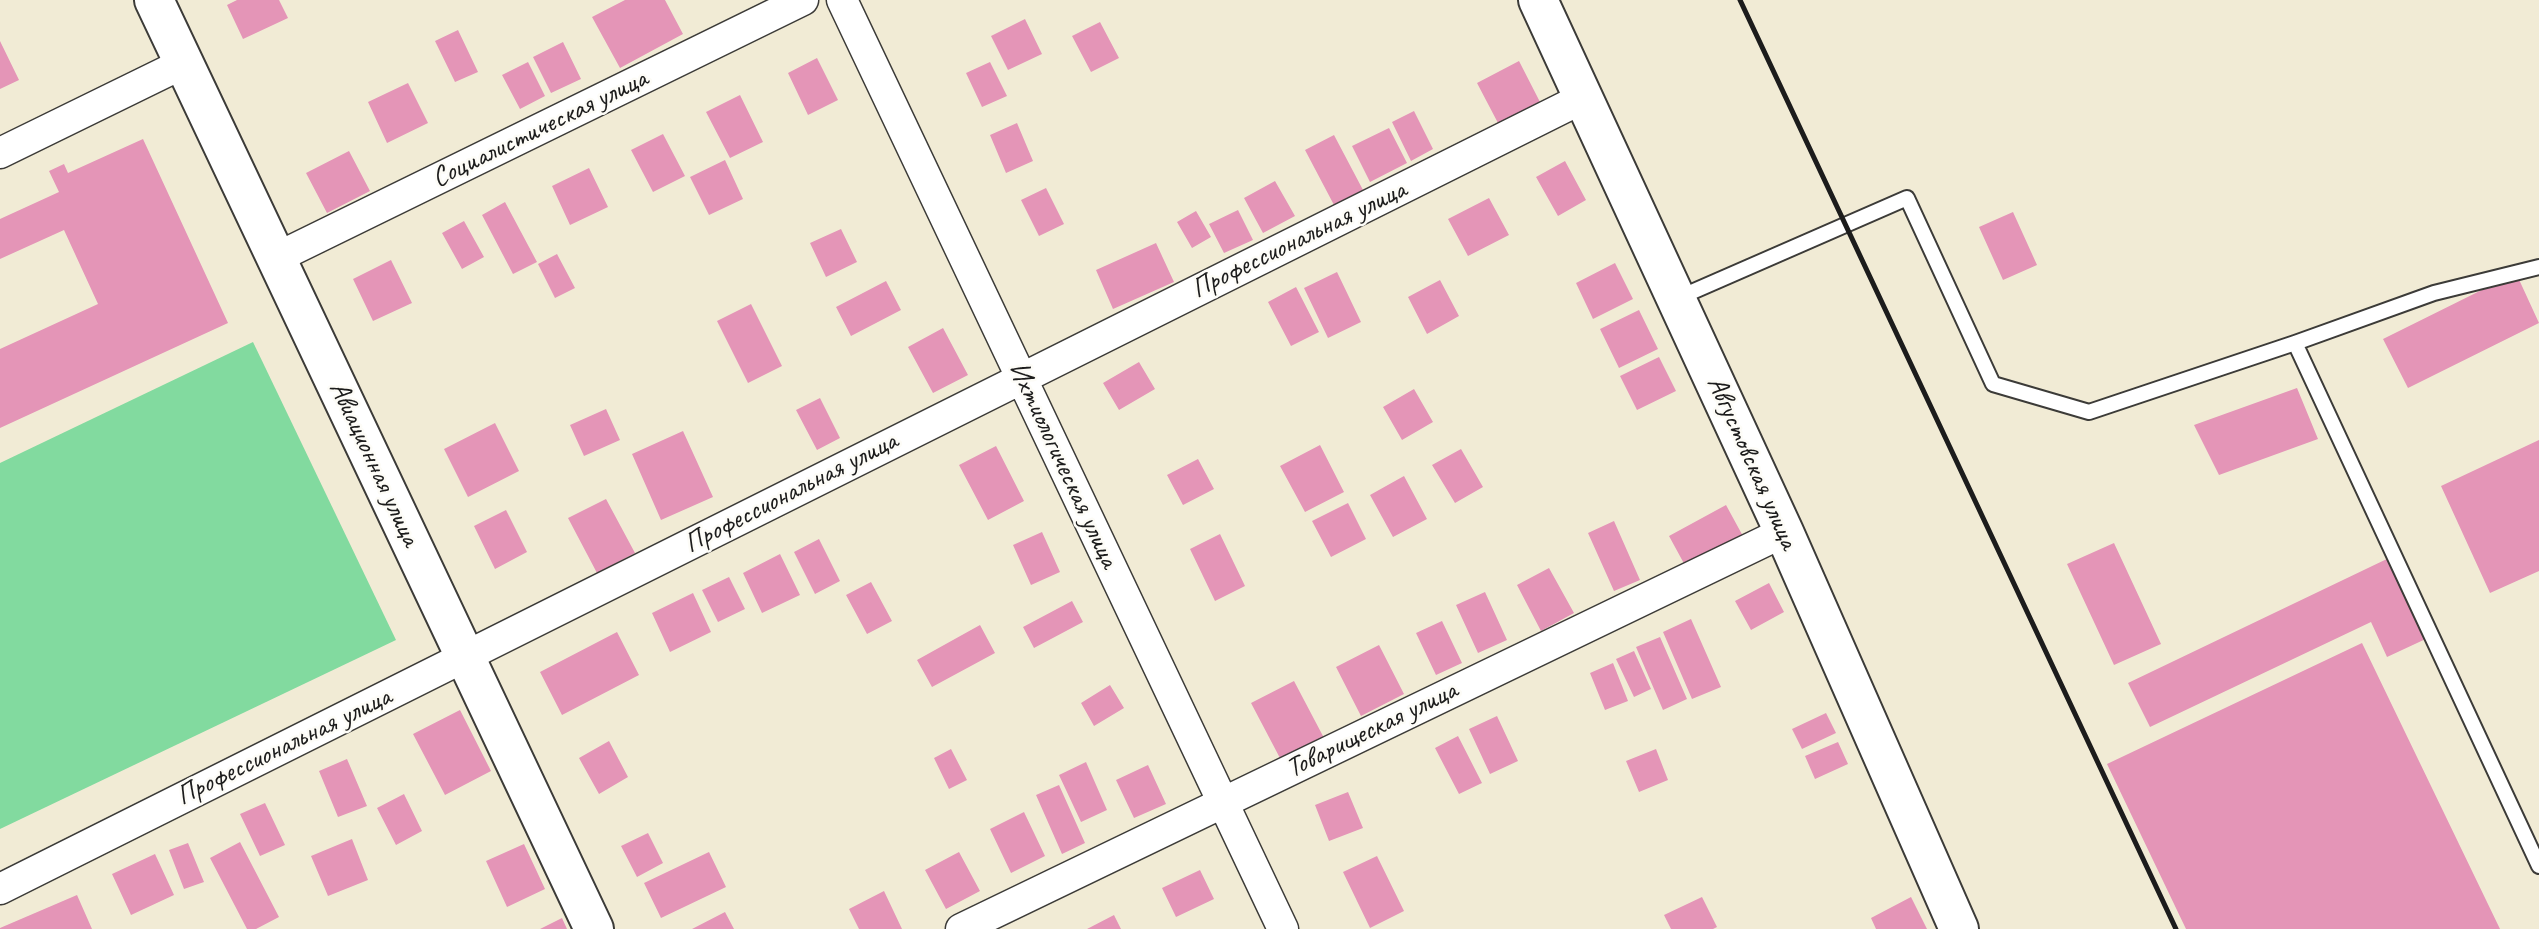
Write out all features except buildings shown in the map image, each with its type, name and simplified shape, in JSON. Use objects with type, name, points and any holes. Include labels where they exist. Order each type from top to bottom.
[{"type":"main road","name":"Авиационная улица","points":[[154,0],[594,929]]},
{"type":"main road","name":"Августовская улица","points":[[1538,0],[1784,532],[1959,929]]},
{"type":"street","name":"Социалистическая улица","points":[[276,258],[803,0]]},
{"type":"street","name":"Ихтиологическая улица","points":[[842,0],[1283,929]]},
{"type":"street","points":[[0,153],[184,63]]},
{"type":"street","name":"Профессиональная улица","points":[[0,889],[1583,99]]},
{"type":"street","name":"Товарищеская улица","points":[[961,929],[1784,532]]},
{"type":"lane","points":[[1677,298],[1907,198],[1993,384],[2088,412],[2434,293],[2539,267]]},
{"type":"lane","points":[[2295,343],[2539,866]]},
{"type":"green space","points":[[253,342],[396,640],[0,829],[0,463]]},
{"type":"railway","points":[[1740,0],[2176,929]]}]
